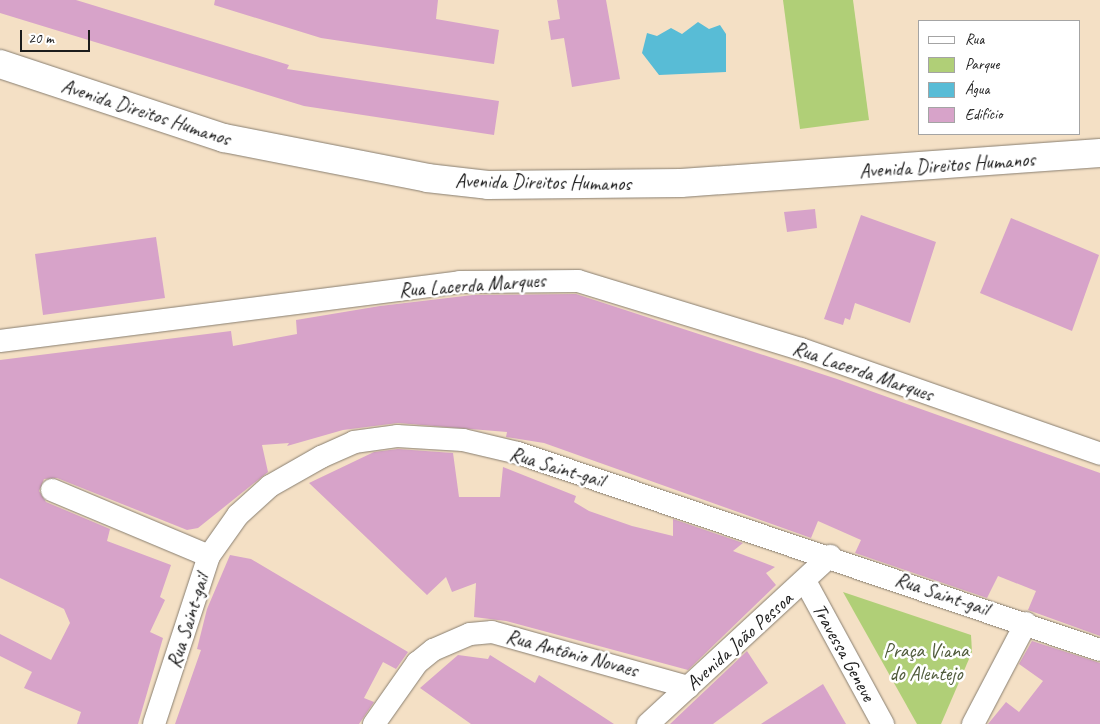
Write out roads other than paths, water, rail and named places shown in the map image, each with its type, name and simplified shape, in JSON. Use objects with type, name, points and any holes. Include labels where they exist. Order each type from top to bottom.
[{"type":"main road","name":"Avenida Direitos Humanos","points":[[0,64],[224,138],[427,178],[488,185],[681,183],[1100,153]]},
{"type":"street","name":"Rua Lacerda Marques","points":[[0,341],[460,282],[578,281],[801,348],[1100,454]]},
{"type":"street","name":"Rua Saint-gail","points":[[154,724],[209,556],[238,515],[270,486],[321,457],[354,442],[423,435],[518,453],[830,556],[1100,650]]},
{"type":"street","points":[[52,490],[209,556]]},
{"type":"street","name":"Avenida João Pessoa","points":[[648,724],[830,556]]},
{"type":"street","name":"Travessa Geneve","points":[[805,581],[883,724]]},
{"type":"street","points":[[973,724],[1026,623]]},
{"type":"street","name":"Rua Antônio Novaes","points":[[374,724],[417,663],[433,650],[485,633],[553,645],[688,687]]},
{"type":"water","points":[[698,22],[709,29],[720,25],[726,34],[726,72],[659,75],[642,53],[647,33],[657,36],[671,28],[682,34]]},
{"type":"park label","name":"Praça Viana do Alentejo","points":[[926,662]]}]
